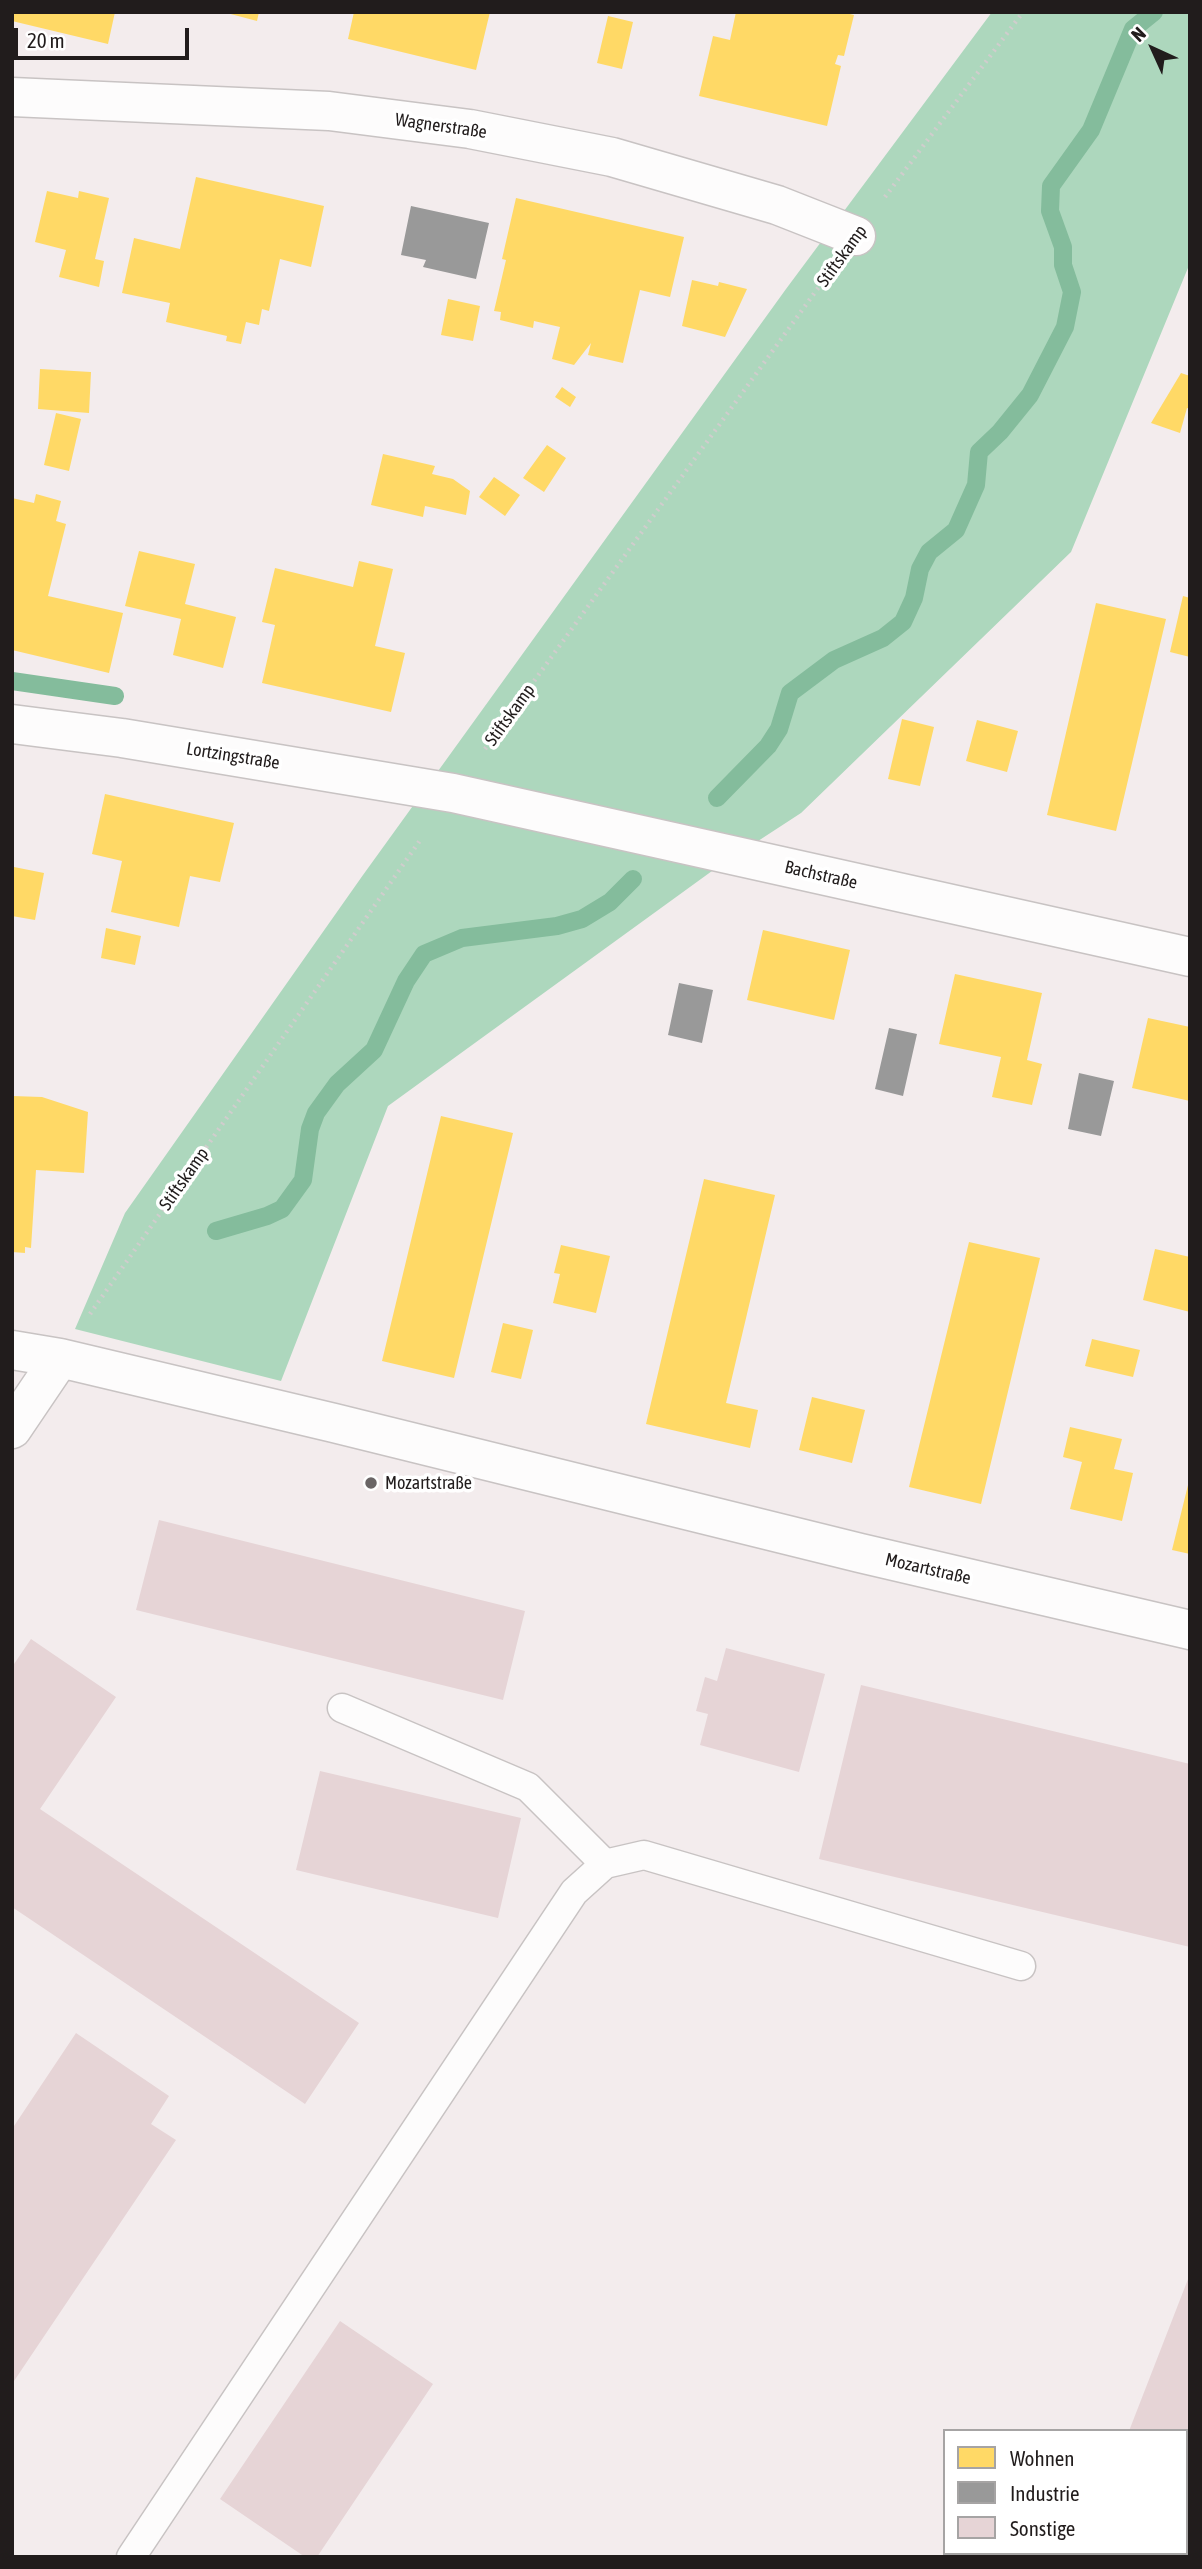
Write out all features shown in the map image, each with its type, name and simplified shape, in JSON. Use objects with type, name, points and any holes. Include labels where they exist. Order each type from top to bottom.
[{"type":"street","name":"Wagnerstraße","points":[[12,97],[329,111],[470,129],[612,157],[777,205],[856,236]]},
{"type":"street","name":"Lortzingstraße","points":[[12,724],[121,738],[453,793]]},
{"type":"street","name":"Bachstraße","points":[[453,793],[1190,957]]},
{"type":"street","name":"Mozartstraße","points":[[12,1350],[334,1423],[860,1553],[1190,1630]]},
{"type":"street","points":[[12,1429],[60,1359]]},
{"type":"lane","points":[[342,1708],[528,1787],[605,1864]]},
{"type":"lane","points":[[131,2557],[574,1892],[605,1864],[644,1855],[1021,1966]]},
{"type":"path","name":"Stiftskamp","points":[[60,1359],[453,793],[856,236],[1023,12]]},
{"type":"green space","points":[[992,12],[1190,12],[1190,263],[1071,552],[801,813],[712,871],[388,1106],[281,1381],[75,1329],[125,1213],[363,875],[786,289]]},
{"type":"building: Wohnen","points":[[12,12],[115,12],[108,44],[12,21]]},
{"type":"building: Wohnen","points":[[223,12],[259,12],[257,21]]},
{"type":"building: Wohnen","points":[[354,12],[490,12],[476,70],[348,39]]},
{"type":"building: Wohnen","points":[[736,12],[842,12],[854,15],[844,56],[838,55],[835,64],[841,66],[827,126],[699,96],[713,36],[730,40]]},
{"type":"building: Wohnen","points":[[608,16],[633,22],[622,69],[597,63]]},
{"type":"building: Wohnen","points":[[196,177],[324,206],[311,267],[280,259],[269,311],[262,309],[259,325],[246,322],[241,344],[226,341],[227,336],[166,322],[170,303],[122,293],[134,238],[180,249]]},
{"type":"building: Wohnen","points":[[47,191],[78,198],[79,191],[109,198],[95,259],[104,261],[99,287],[59,277],[66,250],[35,242]]},
{"type":"building: Wohnen","points":[[516,198],[684,237],[670,297],[640,290],[623,363],[588,355],[591,343],[574,365],[552,359],[560,327],[534,321],[533,328],[500,320],[501,312],[494,311]]},
{"type":"building: Wohnen","points":[[692,280],[718,286],[719,282],[747,289],[725,337],[682,326]]},
{"type":"building: Wohnen","points":[[448,299],[480,306],[473,341],[441,335]]},
{"type":"building: Wohnen","points":[[40,369],[91,372],[89,413],[38,409]]},
{"type":"building: Wohnen","points":[[1181,373],[1190,376],[1190,409],[1187,408],[1180,433],[1151,423]]},
{"type":"building: Wohnen","points":[[562,387],[576,397],[570,407],[555,397]]},
{"type":"building: Wohnen","points":[[56,413],[81,419],[69,471],[44,465]]},
{"type":"building: Wohnen","points":[[547,445],[566,458],[544,492],[523,478]]},
{"type":"building: Wohnen","points":[[383,454],[435,466],[432,474],[453,479],[470,491],[466,515],[425,506],[423,517],[371,505]]},
{"type":"building: Wohnen","points":[[494,477],[520,495],[505,516],[479,497]]},
{"type":"building: Wohnen","points":[[36,494],[61,501],[56,521],[66,524],[48,596],[123,613],[109,673],[12,650],[12,498],[34,503]]},
{"type":"building: Wohnen","points":[[139,551],[195,564],[185,604],[236,617],[223,668],[173,655],[181,619],[125,606]]},
{"type":"building: Wohnen","points":[[359,561],[393,569],[375,646],[405,653],[391,712],[262,683],[275,625],[262,622],[275,568],[353,587]]},
{"type":"building: Wohnen","points":[[1183,596],[1190,598],[1190,657],[1170,652]]},
{"type":"building: Wohnen","points":[[1096,603],[1166,619],[1116,831],[1047,815]]},
{"type":"building: Wohnen","points":[[902,719],[934,727],[920,786],[888,779]]},
{"type":"building: Wohnen","points":[[977,720],[1018,731],[1007,772],[966,761]]},
{"type":"building: Wohnen","points":[[105,794],[234,823],[220,882],[190,876],[179,927],[111,912],[122,861],[92,854]]},
{"type":"building: Wohnen","points":[[14,867],[44,873],[35,920],[12,916]]},
{"type":"building: Wohnen","points":[[106,928],[141,936],[135,965],[101,958]]},
{"type":"building: Wohnen","points":[[763,930],[850,950],[834,1020],[747,1000]]},
{"type":"building: Wohnen","points":[[955,974],[1042,993],[1027,1060],[1042,1064],[1032,1105],[992,1097],[1001,1057],[939,1044]]},
{"type":"building: Wohnen","points":[[1148,1018],[1190,1027],[1190,1101],[1132,1088]]},
{"type":"building: Wohnen","points":[[12,1096],[42,1097],[88,1112],[84,1173],[36,1170],[31,1248],[25,1247],[25,1253],[12,1252]]},
{"type":"building: Wohnen","points":[[441,1116],[513,1133],[454,1378],[382,1361]]},
{"type":"building: Wohnen","points":[[704,1179],[775,1195],[726,1403],[758,1410],[750,1448],[646,1424]]},
{"type":"building: Wohnen","points":[[969,1242],[1040,1258],[981,1504],[909,1487]]},
{"type":"building: Wohnen","points":[[561,1245],[610,1256],[596,1313],[553,1303],[560,1274],[554,1273]]},
{"type":"building: Wohnen","points":[[1155,1249],[1190,1257],[1190,1312],[1143,1300]]},
{"type":"building: Wohnen","points":[[503,1323],[533,1330],[521,1379],[491,1372]]},
{"type":"building: Wohnen","points":[[1092,1339],[1140,1350],[1133,1377],[1085,1366]]},
{"type":"building: Wohnen","points":[[812,1397],[865,1410],[852,1463],[799,1450]]},
{"type":"building: Wohnen","points":[[1070,1427],[1122,1439],[1114,1469],[1133,1473],[1122,1521],[1070,1509],[1082,1462],[1063,1457]]},
{"type":"building: Wohnen","points":[[1190,1481],[1190,1554],[1172,1550]]},
{"type":"building: Industrie","points":[[411,206],[489,223],[476,279],[423,267],[426,260],[401,255]]},
{"type":"building: Industrie","points":[[679,983],[713,990],[702,1043],[668,1035]]},
{"type":"building: Industrie","points":[[889,1028],[917,1034],[903,1096],[875,1089]]},
{"type":"building: Industrie","points":[[1079,1073],[1114,1081],[1101,1136],[1068,1129]]},
{"type":"building: Sonstige","points":[[159,1520],[525,1611],[503,1700],[136,1610]]},
{"type":"building: Sonstige","points":[[31,1639],[116,1697],[40,1809],[359,2023],[305,2104],[12,1907],[12,1667]]},
{"type":"building: Sonstige","points":[[726,1648],[825,1674],[799,1772],[700,1745],[708,1714],[696,1711],[705,1677],[717,1681]]},
{"type":"building: Sonstige","points":[[861,1685],[1190,1764],[1190,1947],[819,1859]]},
{"type":"building: Sonstige","points":[[320,1771],[521,1818],[498,1918],[296,1870]]},
{"type":"building: Sonstige","points":[[76,2033],[169,2096],[151,2124],[176,2140],[12,2384],[12,2129]]},
{"type":"building: Sonstige","points":[[1190,2274],[1190,2557],[1081,2557],[1188,2555],[1188,2429],[1130,2429]]},
{"type":"building: Sonstige","points":[[340,2321],[433,2384],[317,2557],[305,2557],[220,2499]]},
{"type":"waterway","points":[[717,798],[768,746],[779,729],[790,693],[834,660],[883,638],[903,622],[914,598],[920,569],[929,552],[956,530],[976,485],[979,452],[1000,432],[1030,395],[1065,327],[1072,292],[1063,265],[1063,247],[1050,211],[1051,186],[1091,130],[1133,29],[1154,12]]},
{"type":"waterway","points":[[12,681],[115,696]]},
{"type":"waterway","points":[[216,1231],[282,1209],[303,1180],[310,1129],[316,1113],[337,1084],[374,1050],[406,981],[424,954],[462,938],[557,926],[582,919],[610,902],[633,879]]},
{"type":"place","name":"Mozartstraße","points":[[371,1483]]}]
